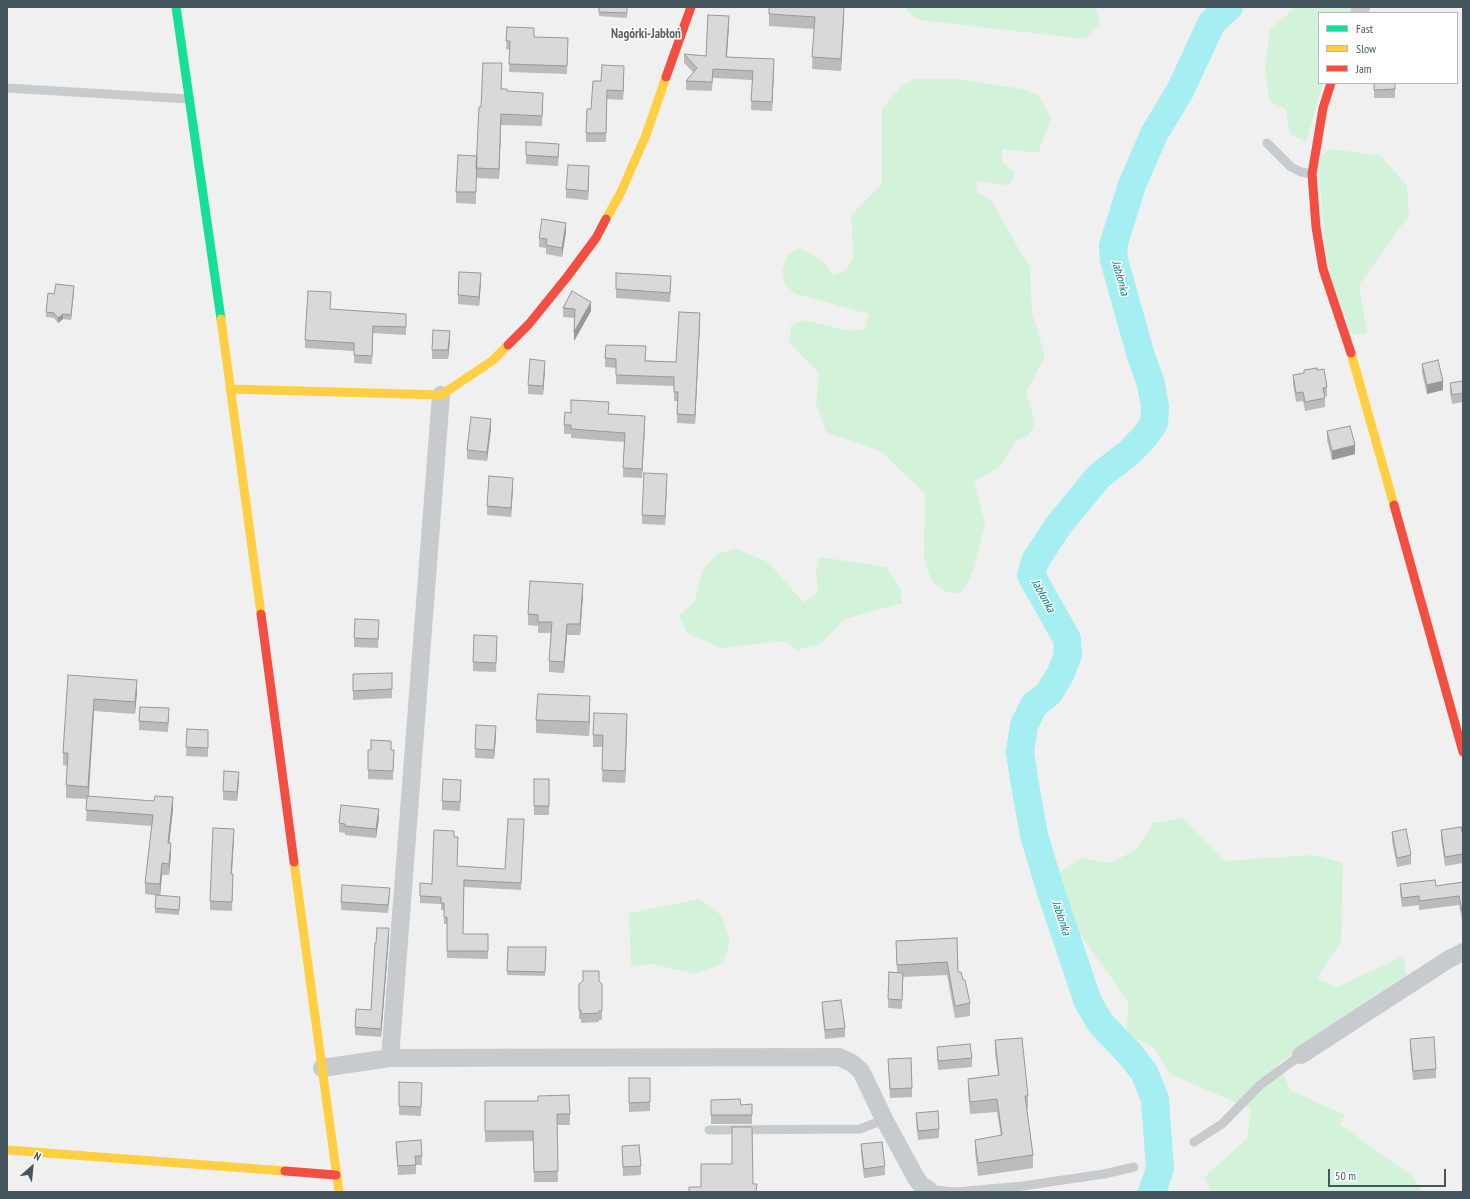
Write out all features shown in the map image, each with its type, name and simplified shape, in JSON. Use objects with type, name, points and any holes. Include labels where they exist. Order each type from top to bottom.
[{"type":"street","points":[[176,7],[230,389],[339,1192]]},
{"type":"street","points":[[230,389],[441,395],[492,361],[529,324],[596,238],[621,192],[646,135],[691,7]]},
{"type":"street","points":[[1331,84],[1323,108],[1312,174],[1316,227],[1323,269],[1352,356],[1463,752]]},
{"type":"street","points":[[390,1058],[441,395]]},
{"type":"street","points":[[1301,1055],[1449,959],[1463,952]]},
{"type":"street","points":[[322,1068],[390,1058],[839,1057],[852,1063],[861,1071],[916,1178],[921,1185],[928,1189]]},
{"type":"street","points":[[7,1150],[36,1154],[336,1175]]},
{"type":"lane","points":[[7,88],[189,99]]},
{"type":"lane","points":[[1267,143],[1291,167],[1301,172],[1312,174]]},
{"type":"lane","points":[[1194,1142],[1222,1124],[1260,1085],[1301,1055]]},
{"type":"lane","points":[[709,1130],[860,1129],[884,1118]]},
{"type":"lane","points":[[928,1189],[955,1192],[1023,1186],[1104,1174],[1134,1167]]},
{"type":"green space","points":[[907,7],[1097,7],[1096,9],[1100,23],[1085,39],[919,20],[907,11]]},
{"type":"green space","points":[[1295,7],[1352,7],[1350,12],[1318,12],[1318,84],[1323,84],[1306,142],[1290,134],[1286,109],[1269,101],[1265,67],[1270,30]]},
{"type":"green space","points":[[915,79],[960,79],[1022,89],[1038,95],[1051,118],[1038,153],[1002,149],[1003,163],[1015,172],[1011,183],[1004,185],[975,181],[978,193],[992,201],[1022,255],[1030,266],[1032,312],[1045,356],[1026,393],[1035,422],[1029,435],[1015,442],[1000,467],[974,481],[985,524],[974,567],[968,582],[960,594],[945,591],[933,582],[927,569],[924,554],[925,494],[882,452],[826,432],[816,404],[819,374],[789,342],[791,325],[805,320],[850,331],[865,329],[869,314],[796,294],[785,285],[782,270],[787,256],[799,248],[825,262],[832,275],[846,271],[853,258],[851,216],[882,183],[882,108],[902,86]]},
{"type":"green space","points":[[1331,149],[1381,156],[1407,186],[1409,215],[1359,285],[1367,332],[1352,335],[1327,271],[1318,158]]},
{"type":"green space","points":[[734,548],[768,562],[803,602],[818,593],[816,571],[820,557],[886,567],[900,588],[902,603],[845,619],[820,644],[797,650],[784,641],[721,648],[687,633],[679,615],[694,603],[704,567],[718,554]]},
{"type":"green space","points":[[1183,818],[1224,861],[1314,855],[1343,863],[1341,942],[1317,978],[1337,987],[1404,956],[1406,977],[1278,1064],[1291,1091],[1346,1115],[1339,1124],[1412,1176],[1423,1192],[1211,1192],[1204,1177],[1247,1139],[1251,1109],[1170,1074],[1154,1048],[1127,1033],[1128,1002],[1074,925],[1057,874],[1081,858],[1111,863],[1137,849],[1153,823]]},
{"type":"green space","points":[[700,899],[722,916],[730,942],[723,963],[695,974],[654,964],[631,966],[629,913]]},
{"type":"building","points":[[599,7],[627,7],[627,13],[599,12]]},
{"type":"building","points":[[769,7],[844,7],[841,59],[812,57],[815,17],[769,14]]},
{"type":"building","points":[[708,15],[729,16],[726,57],[774,59],[772,102],[751,101],[753,71],[713,69],[712,82],[686,81],[697,68],[684,54],[706,56]]},
{"type":"building","points":[[507,27],[534,28],[534,37],[568,38],[567,66],[509,64],[510,41],[506,41]]},
{"type":"building","points":[[483,63],[502,63],[501,89],[507,89],[507,91],[543,93],[542,116],[501,114],[499,169],[476,168]]},
{"type":"building","points":[[602,65],[624,66],[623,91],[607,90],[606,133],[586,133],[587,109],[591,109],[593,81],[601,81]]},
{"type":"building","points":[[1374,84],[1395,84],[1395,89],[1374,90]]},
{"type":"building","points":[[526,142],[559,144],[558,157],[526,155]]},
{"type":"building","points":[[458,155],[477,156],[476,192],[456,192]]},
{"type":"building","points":[[568,165],[589,166],[588,191],[566,189]]},
{"type":"building","points":[[542,219],[566,223],[562,248],[546,245],[547,239],[539,238]]},
{"type":"building","points":[[459,272],[481,273],[479,297],[458,295]]},
{"type":"building","points":[[616,273],[671,276],[670,293],[616,289]]},
{"type":"building","points":[[56,284],[74,286],[71,315],[63,314],[58,318],[54,313],[46,312],[48,293],[54,294]]},
{"type":"building","points":[[308,291],[331,292],[330,309],[406,314],[406,327],[373,326],[372,356],[354,355],[354,343],[305,340]]},
{"type":"building","points":[[572,291],[591,302],[574,332],[575,309],[563,308]]},
{"type":"building","points":[[679,312],[700,313],[695,415],[677,414],[678,392],[674,392],[674,377],[616,375],[616,359],[605,358],[606,345],[646,346],[645,361],[676,362]]},
{"type":"building","points":[[433,330],[450,331],[448,350],[432,350]]},
{"type":"building","points":[[530,359],[545,361],[543,386],[528,385]]},
{"type":"building","points":[[1438,360],[1443,381],[1427,385],[1422,364]]},
{"type":"building","points":[[1317,368],[1317,370],[1324,369],[1327,387],[1323,388],[1325,398],[1305,402],[1303,392],[1296,393],[1293,375],[1304,373],[1304,370]]},
{"type":"building","points":[[1463,381],[1463,393],[1452,395],[1450,383]]},
{"type":"building","points":[[571,400],[609,402],[608,414],[645,416],[642,469],[623,468],[625,433],[571,429],[571,425],[564,425],[565,412],[571,413]]},
{"type":"building","points":[[471,417],[491,419],[487,452],[467,450]]},
{"type":"building","points":[[1350,426],[1355,445],[1332,451],[1327,431]]},
{"type":"building","points":[[644,473],[667,474],[665,516],[642,515]]},
{"type":"building","points":[[489,476],[513,478],[511,508],[487,506]]},
{"type":"building","points":[[530,581],[583,584],[580,624],[567,624],[564,662],[549,661],[552,622],[538,622],[538,615],[528,614]]},
{"type":"building","points":[[355,619],[379,620],[378,639],[354,638]]},
{"type":"building","points":[[474,635],[497,636],[496,663],[473,662]]},
{"type":"building","points":[[392,673],[392,689],[353,691],[353,674]]},
{"type":"building","points":[[68,675],[137,680],[135,702],[94,699],[88,787],[66,785],[68,753],[63,753]]},
{"type":"building","points":[[538,694],[590,696],[589,722],[536,720]]},
{"type":"building","points":[[140,707],[169,708],[168,723],[139,721]]},
{"type":"building","points":[[594,713],[627,714],[625,771],[602,770],[603,735],[593,735]]},
{"type":"building","points":[[476,725],[496,726],[494,750],[475,749]]},
{"type":"building","points":[[187,729],[208,730],[208,748],[186,747]]},
{"type":"building","points":[[371,740],[391,741],[391,750],[394,750],[393,771],[368,770],[368,750],[371,750]]},
{"type":"building","points":[[224,771],[239,772],[237,792],[223,791]]},
{"type":"building","points":[[443,779],[461,780],[460,802],[442,801]]},
{"type":"building","points":[[534,779],[549,779],[549,806],[534,806]]},
{"type":"building","points":[[87,796],[154,801],[155,796],[173,797],[168,843],[171,843],[169,864],[162,863],[160,884],[145,883],[153,815],[86,810]]},
{"type":"building","points":[[341,805],[379,809],[376,829],[345,826],[345,824],[339,823]]},
{"type":"building","points":[[508,819],[524,819],[521,883],[464,880],[463,934],[488,934],[488,951],[447,951],[447,917],[444,917],[444,903],[441,903],[441,897],[420,896],[420,883],[432,884],[434,830],[454,831],[454,837],[458,837],[457,866],[505,869]]},
{"type":"building","points":[[1461,827],[1463,836],[1463,854],[1445,857],[1441,830]]},
{"type":"building","points":[[213,828],[234,829],[231,874],[233,874],[232,902],[210,901]]},
{"type":"building","points":[[1406,829],[1411,855],[1397,858],[1392,832]]},
{"type":"building","points":[[1435,880],[1436,886],[1463,882],[1463,911],[1459,896],[1419,901],[1419,896],[1402,898],[1400,884]]},
{"type":"building","points":[[342,885],[390,888],[388,905],[341,902]]},
{"type":"building","points":[[156,895],[180,897],[179,910],[155,908]]},
{"type":"building","points":[[377,928],[389,928],[381,1029],[355,1027],[356,1009],[371,1010]]},
{"type":"building","points":[[957,938],[958,972],[961,972],[963,980],[965,980],[970,1003],[955,1006],[947,962],[897,965],[896,941]]},
{"type":"building","points":[[508,947],[546,947],[545,972],[507,971]]},
{"type":"building","points":[[583,971],[599,971],[599,981],[602,984],[602,1011],[599,1011],[599,1013],[581,1014],[581,1010],[579,1010],[579,984],[583,981]]},
{"type":"building","points":[[889,972],[903,973],[902,1000],[888,999]]},
{"type":"building","points":[[841,1000],[845,1028],[825,1030],[822,1002]]},
{"type":"building","points":[[1434,1037],[1436,1069],[1413,1071],[1410,1039]]},
{"type":"building","points":[[1022,1038],[1028,1096],[1025,1096],[1033,1155],[978,1163],[975,1140],[1002,1135],[997,1099],[970,1102],[968,1079],[999,1075],[995,1040]]},
{"type":"building","points":[[970,1044],[972,1058],[938,1061],[937,1047]]},
{"type":"building","points":[[911,1058],[912,1088],[890,1089],[888,1059]]},
{"type":"building","points":[[629,1078],[650,1078],[650,1102],[629,1103]]},
{"type":"building","points":[[399,1082],[422,1083],[421,1107],[399,1106]]},
{"type":"building","points":[[569,1095],[570,1114],[557,1114],[558,1171],[534,1172],[533,1131],[485,1131],[485,1101],[538,1101],[538,1096]]},
{"type":"building","points":[[740,1099],[741,1105],[752,1104],[752,1115],[711,1115],[711,1100]]},
{"type":"building","points":[[938,1111],[939,1129],[918,1131],[916,1113]]},
{"type":"building","points":[[732,1127],[752,1127],[753,1184],[757,1184],[756,1192],[689,1192],[689,1187],[701,1187],[701,1164],[732,1164]]},
{"type":"building","points":[[421,1140],[422,1156],[415,1156],[416,1165],[398,1166],[396,1142]]},
{"type":"building","points":[[882,1142],[885,1166],[864,1169],[861,1144]]},
{"type":"building","points":[[639,1145],[641,1166],[623,1167],[622,1146]]},
{"type":"waterway","name":"Jabłonka","points":[[1152,1192],[1160,1169],[1155,1099],[1144,1072],[1130,1054],[1101,1024],[1088,1002],[1050,889],[1034,835],[1020,752],[1024,725],[1034,705],[1048,694],[1060,675],[1068,655],[1067,639],[1031,575],[1035,561],[1058,526],[1098,477],[1131,451],[1146,435],[1154,423],[1155,407],[1151,384],[1141,356],[1114,260],[1113,246],[1132,185],[1154,134],[1180,91],[1212,22],[1229,7]]},
{"type":"traffic: fast","points":[[176,7],[221,319]]},
{"type":"traffic: slow","points":[[606,219],[621,192],[646,135],[666,77]]},
{"type":"traffic: slow","points":[[221,319],[261,614]]},
{"type":"traffic: slow","points":[[230,389],[441,395],[492,361],[508,345]]},
{"type":"traffic: slow","points":[[1351,353],[1394,505]]},
{"type":"traffic: slow","points":[[294,862],[339,1192]]},
{"type":"traffic: slow","points":[[7,1150],[285,1171]]},
{"type":"traffic: jam","points":[[666,77],[691,7]]},
{"type":"traffic: jam","points":[[1331,84],[1323,108],[1312,174],[1316,227],[1323,269],[1351,353]]},
{"type":"traffic: jam","points":[[508,345],[529,324],[567,277],[596,238],[606,219]]},
{"type":"traffic: jam","points":[[1394,505],[1463,752]]},
{"type":"traffic: jam","points":[[261,614],[294,862]]},
{"type":"traffic: jam","points":[[285,1171],[336,1175]]},
{"type":"district","name":"Nagórki-Jabłoń","points":[[646,34]]}]
